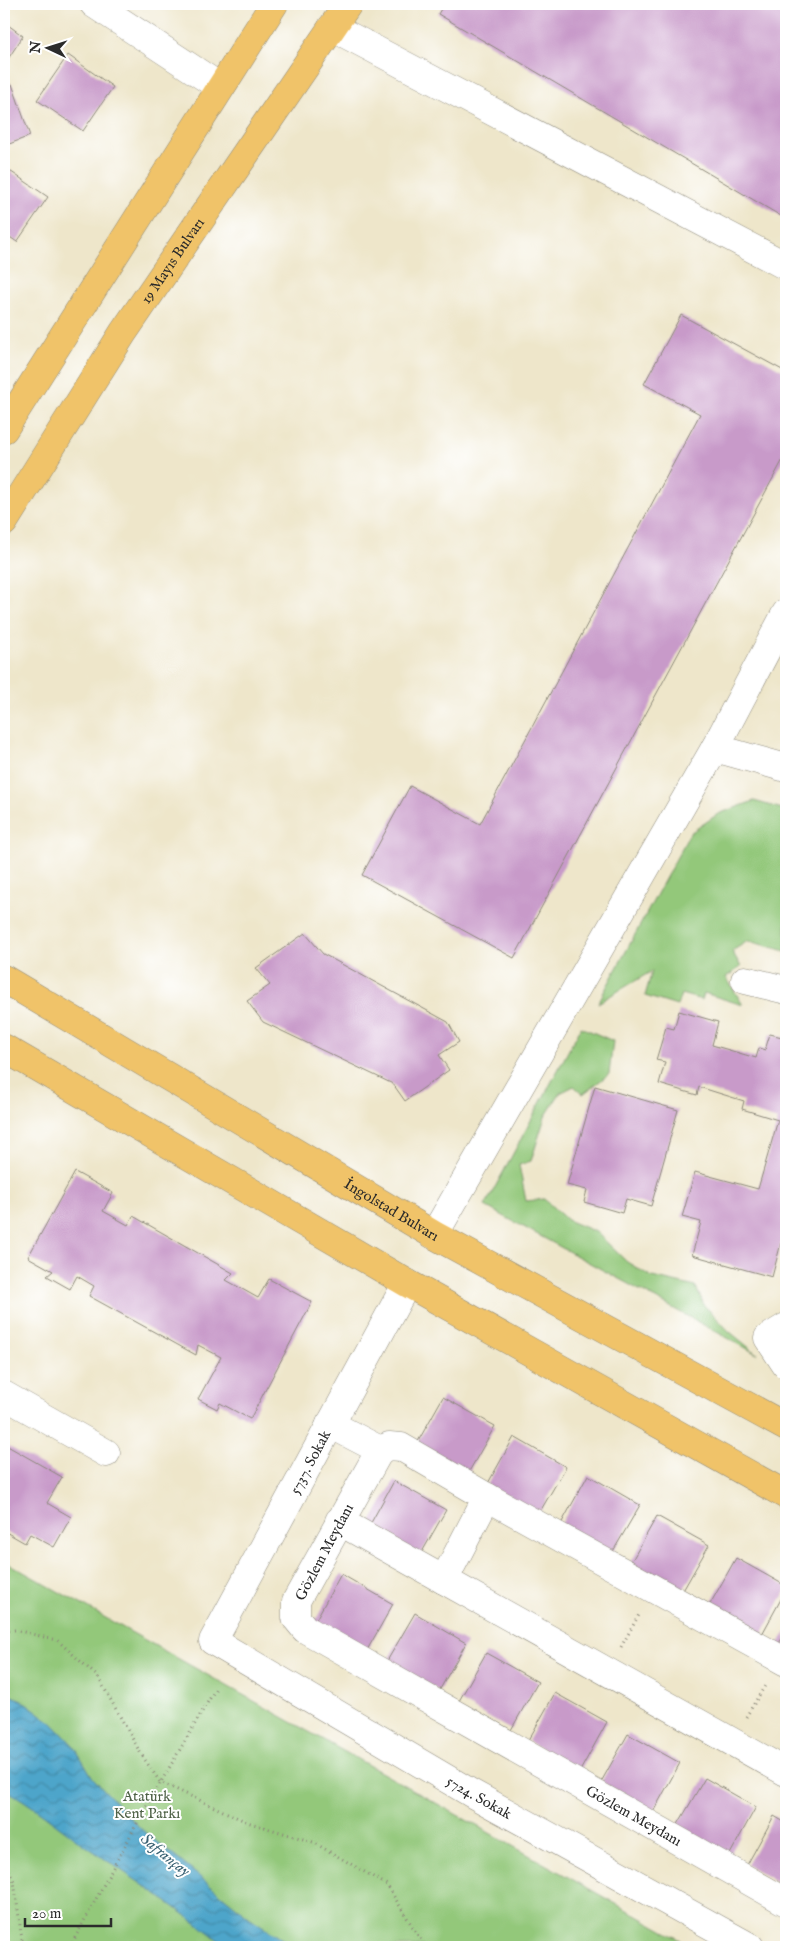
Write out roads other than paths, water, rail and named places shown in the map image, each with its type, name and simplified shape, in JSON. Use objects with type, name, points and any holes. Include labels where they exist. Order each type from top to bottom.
[{"type":"main road","points":[[4,429],[220,86],[274,4]]},
{"type":"main road","name":"19 Mayıs Bulvarı","points":[[4,522],[123,333],[348,4]]},
{"type":"main road","name":"İngolstad Bulvarı","points":[[4,979],[434,1235],[786,1427]]},
{"type":"main road","points":[[4,1048],[407,1283],[786,1495]]},
{"type":"street","points":[[94,4],[220,86]]},
{"type":"street","points":[[332,27],[786,266]]},
{"type":"street","points":[[434,1235],[715,748],[786,613]]},
{"type":"street","points":[[715,748],[786,768]]},
{"type":"street","points":[[745,980],[786,990]]},
{"type":"street","name":"5737. Sokak","points":[[213,1641],[407,1283]]},
{"type":"street","points":[[786,1327],[768,1338],[786,1365]]},
{"type":"street","points":[[4,1394],[106,1453]]},
{"type":"street","points":[[330,1424],[380,1450],[389,1446],[401,1447],[487,1497],[783,1660]]},
{"type":"street","name":"Gözlem Meydanı","points":[[380,1450],[296,1601],[296,1618],[304,1629],[786,1902]]},
{"type":"street","points":[[444,1580],[487,1497]]},
{"type":"street","points":[[339,1521],[786,1772]]},
{"type":"street","name":"5724. Sokak","points":[[213,1641],[471,1792],[750,1947]]},
{"type":"water","name":"Safrançay","points":[[4,1693],[22,1700],[50,1721],[74,1746],[93,1778],[141,1829],[249,1917],[294,1947],[227,1947],[174,1906],[4,1789]]},
{"type":"park label","name":"Atatürk Kent Parkı","points":[[147,1804]]}]
